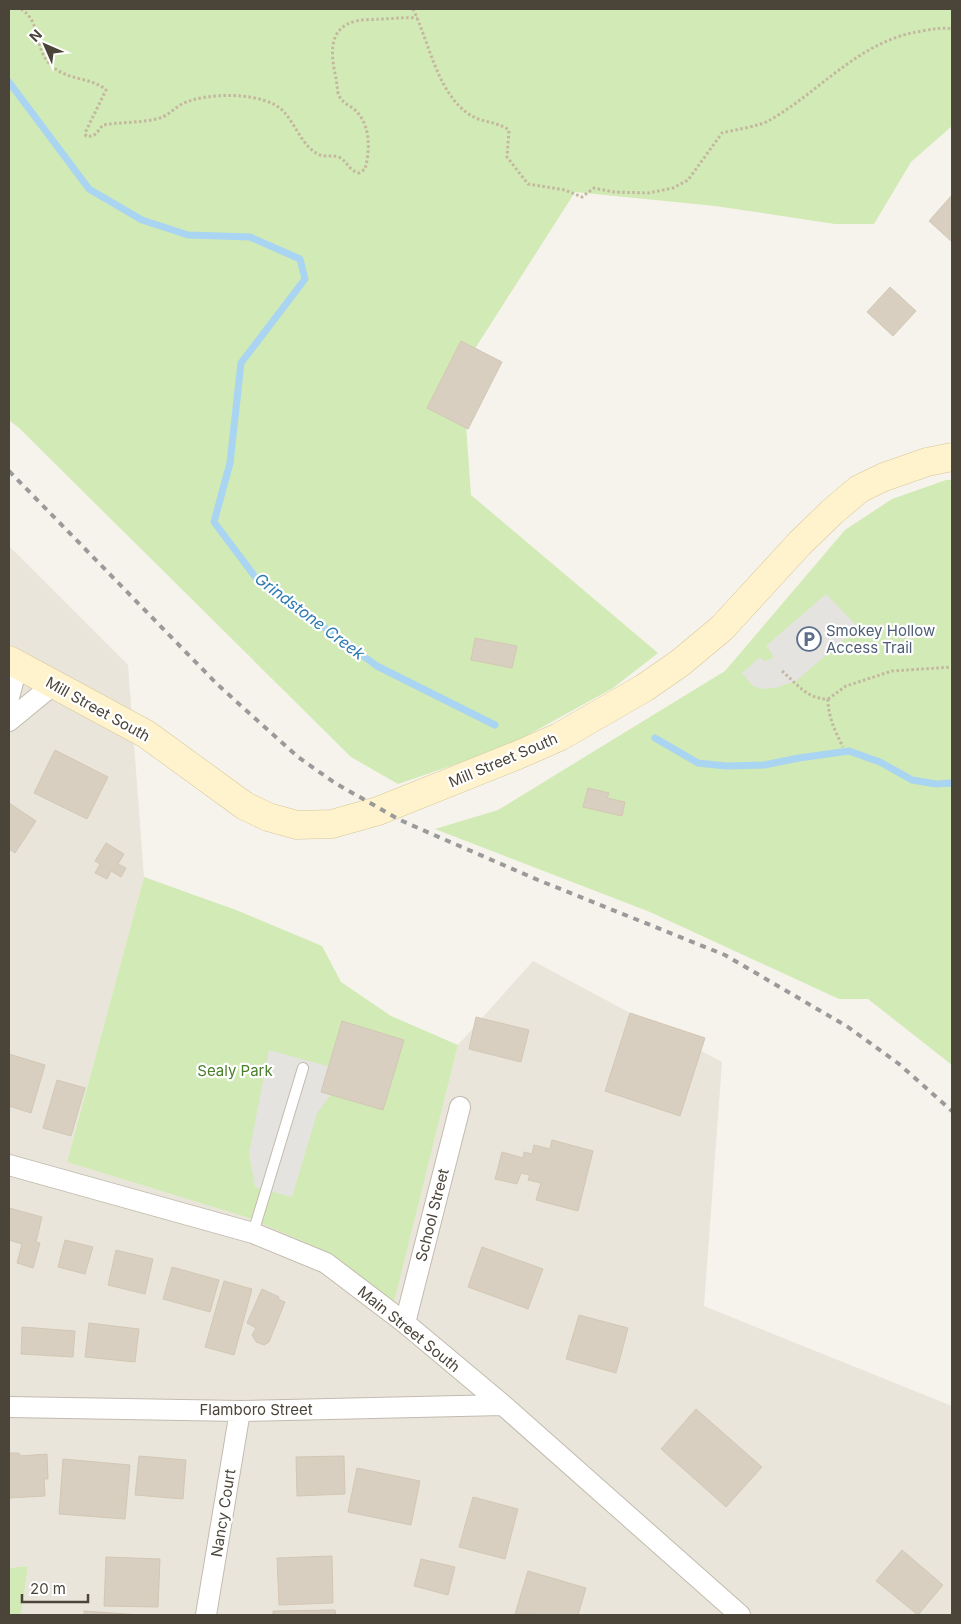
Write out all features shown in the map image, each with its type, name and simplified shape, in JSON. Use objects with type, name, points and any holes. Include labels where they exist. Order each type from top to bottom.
[{"type":"main road","name":"Mill Street South","points":[[13,662],[146,734],[245,806],[268,817],[297,824],[332,824],[378,811],[559,737],[644,688],[680,663],[722,628],[800,543],[859,489],[884,477],[927,462],[952,457]]},
{"type":"street","points":[[9,697],[13,662]]},
{"type":"street","points":[[9,721],[54,684]]},
{"type":"street","name":"School Street","points":[[404,1323],[460,1107]]},
{"type":"street","name":"Main Street South","points":[[9,1165],[254,1232],[326,1264],[404,1323],[503,1405],[740,1615]]},
{"type":"street","name":"Flamboro Street","points":[[9,1407],[240,1411],[503,1405]]},
{"type":"street","name":"Nancy Court","points":[[206,1615],[240,1411]]},
{"type":"lane","points":[[254,1232],[303,1068]]},
{"type":"path","points":[[21,9],[30,15],[34,21],[43,54],[49,63],[64,74],[95,83],[106,90],[84,133],[86,136],[90,137],[97,133],[103,125],[158,119],[182,104],[205,98],[222,96],[260,98],[284,111],[310,148],[319,154],[339,158],[352,171],[359,173],[365,169],[367,163],[367,129],[355,110],[342,101],[338,93],[336,76],[333,70],[334,40],[340,31],[356,21],[402,17],[417,18]]},
{"type":"path","points":[[413,9],[445,88],[457,104],[472,116],[500,124],[509,130],[507,157],[522,178],[528,184],[565,190],[582,197],[594,188],[614,192],[648,193],[673,188],[688,180],[722,132],[768,121],[853,58],[875,46],[908,33],[944,27],[952,29]]},
{"type":"path","points":[[782,671],[809,695],[828,699],[846,686],[892,671],[952,667]]},
{"type":"path","points":[[828,699],[832,726],[843,747]]},
{"type":"shaded area","points":[[9,546],[128,665],[144,877],[67,1162],[249,1218],[330,1253],[394,1301],[458,1045],[533,961],[722,1062],[704,1306],[952,1406],[952,1615],[21,1615],[28,1566],[9,1568]]},
{"type":"shaded area","name":"Smokey Hollow Access Trail","points":[[826,594],[856,625],[853,632],[796,681],[775,688],[763,689],[753,686],[742,673],[760,657],[764,661],[772,659],[772,653],[766,646]]},
{"type":"shaded area","points":[[269,1050],[348,1072],[317,1113],[292,1197],[255,1187],[249,1154]]},
{"type":"green space","points":[[9,9],[952,9],[952,126],[911,162],[874,224],[835,224],[715,206],[575,192],[462,369],[471,495],[658,653],[613,688],[506,747],[398,784],[351,757],[9,420]]},
{"type":"green space","points":[[946,480],[952,480],[952,1065],[868,999],[839,999],[650,912],[435,829],[498,810],[725,671],[845,530],[892,499]]},
{"type":"green space","name":"Sealy Park","points":[[144,877],[236,910],[322,946],[341,982],[391,1016],[458,1045],[394,1302],[330,1253],[249,1218],[67,1162]]},
{"type":"green space","points":[[28,1566],[21,1615],[9,1615],[9,1568]]},
{"type":"building","points":[[952,195],[952,239],[951,241],[929,221]]},
{"type":"building","points":[[890,287],[916,311],[893,336],[867,312]]},
{"type":"building","points":[[461,341],[502,362],[468,429],[427,408]]},
{"type":"building","points":[[475,638],[517,646],[512,668],[471,660]]},
{"type":"building","points":[[55,750],[108,777],[87,819],[34,793]]},
{"type":"building","points":[[588,788],[609,793],[607,798],[625,802],[622,816],[583,807]]},
{"type":"building","points":[[9,803],[36,821],[15,853],[9,849]]},
{"type":"building","points":[[106,843],[124,854],[118,864],[126,868],[121,877],[111,871],[107,879],[95,873],[100,864],[95,861]]},
{"type":"building","points":[[630,1013],[705,1038],[680,1116],[605,1091]]},
{"type":"building","points":[[476,1017],[529,1030],[521,1062],[469,1049]]},
{"type":"building","points":[[342,1021],[404,1040],[383,1110],[321,1092]]},
{"type":"building","points":[[9,1054],[45,1065],[31,1113],[9,1106]]},
{"type":"building","points":[[57,1080],[85,1088],[71,1136],[43,1128]]},
{"type":"building","points":[[552,1140],[593,1151],[578,1211],[536,1200],[541,1183],[528,1180],[530,1175],[521,1173],[517,1184],[495,1179],[502,1152],[523,1158],[524,1152],[532,1154],[534,1145],[550,1149]]},
{"type":"building","points":[[9,1208],[42,1217],[36,1242],[40,1243],[33,1268],[17,1263],[22,1244],[9,1240]]},
{"type":"building","points":[[65,1240],[93,1247],[85,1274],[58,1267]]},
{"type":"building","points":[[482,1247],[543,1269],[528,1309],[468,1287]]},
{"type":"building","points":[[116,1250],[153,1259],[145,1294],[108,1285]]},
{"type":"building","points":[[172,1267],[219,1280],[210,1312],[163,1299]]},
{"type":"building","points":[[224,1281],[252,1289],[234,1355],[205,1347]]},
{"type":"building","points":[[262,1289],[285,1302],[269,1342],[264,1345],[256,1342],[252,1335],[256,1328],[247,1323]]},
{"type":"building","points":[[579,1315],[628,1328],[616,1373],[566,1359]]},
{"type":"building","points":[[89,1323],[139,1329],[135,1362],[85,1357]]},
{"type":"building","points":[[22,1327],[75,1331],[73,1357],[21,1354]]},
{"type":"building","points":[[696,1409],[762,1467],[726,1507],[661,1449]]},
{"type":"building","points":[[9,1453],[19,1453],[20,1456],[47,1454],[48,1479],[44,1479],[45,1496],[9,1498]]},
{"type":"building","points":[[139,1456],[186,1460],[183,1499],[135,1495]]},
{"type":"building","points":[[344,1456],[345,1494],[297,1496],[296,1457]]},
{"type":"building","points":[[63,1459],[130,1465],[125,1519],[59,1514]]},
{"type":"building","points":[[357,1468],[420,1481],[411,1525],[348,1512]]},
{"type":"building","points":[[473,1497],[518,1509],[505,1559],[459,1547]]},
{"type":"building","points":[[902,1550],[943,1585],[918,1615],[876,1581]]},
{"type":"building","points":[[332,1556],[333,1603],[279,1605],[277,1558]]},
{"type":"building","points":[[106,1557],[160,1559],[158,1607],[104,1606]]},
{"type":"building","points":[[421,1559],[455,1567],[448,1595],[414,1586]]},
{"type":"building","points":[[528,1571],[586,1588],[578,1615],[515,1614]]},
{"type":"building","points":[[335,1610],[336,1615],[273,1615],[273,1611]]},
{"type":"building","points":[[84,1611],[141,1615],[84,1615]]},
{"type":"waterway","name":"Grindstone Creek","points":[[9,82],[89,189],[142,220],[188,235],[250,237],[300,259],[305,279],[241,363],[230,463],[214,522],[256,578],[377,666],[495,725]]},
{"type":"waterway","name":"Grindstone Creek","points":[[655,738],[698,763],[726,766],[764,765],[849,751],[880,762],[912,780],[936,784],[952,783]]},
{"type":"railway","points":[[9,471],[218,685],[298,757],[335,783],[400,820],[538,880],[725,955],[848,1027],[899,1064],[952,1111]]},
{"type":"place","name":"Smokey Hollow Access Trail","points":[[809,639]]}]
